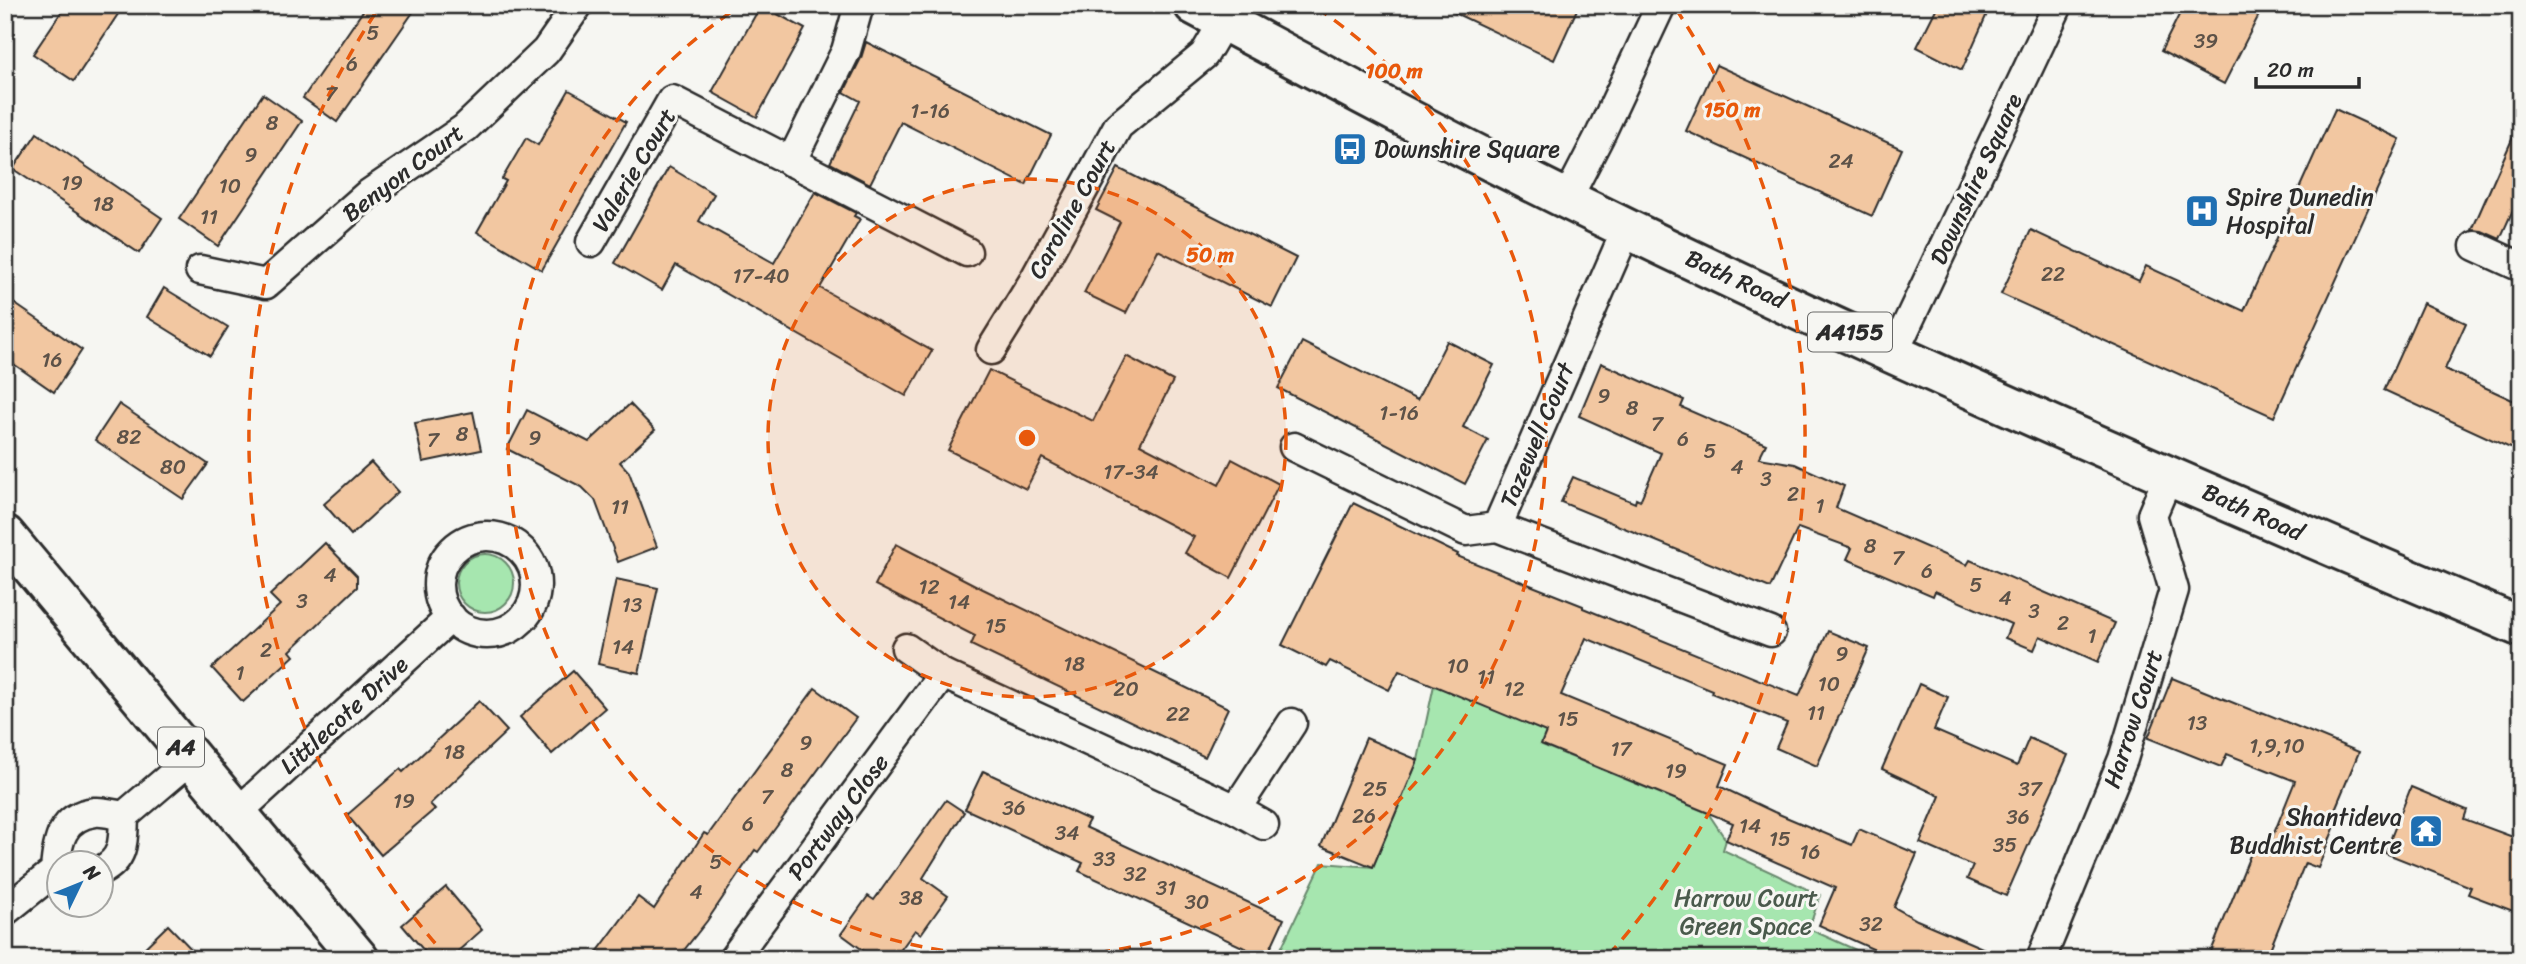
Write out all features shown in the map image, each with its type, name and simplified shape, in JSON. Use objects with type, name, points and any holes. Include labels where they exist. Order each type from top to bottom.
[{"type":"main road","name":"Bath Road","points":[[1209,13],[1627,228],[1894,352],[2169,475],[2521,627]]},
{"type":"main road","name":"A4","points":[[5,535],[359,959]]},
{"type":"street","name":"Benyon Court","points":[[200,270],[266,284],[367,195],[465,128],[546,51],[578,5]]},
{"type":"street","points":[[791,162],[846,51],[859,5]]},
{"type":"street","points":[[1567,199],[1601,134],[1661,5]]},
{"type":"street","name":"Downshire Square","points":[[1894,352],[2057,5]]},
{"type":"street","name":"Caroline Court","points":[[991,350],[1033,282],[1118,126],[1204,55],[1209,13]]},
{"type":"street","name":"Valerie Court","points":[[591,242],[672,100],[967,252]]},
{"type":"street","name":"Tazewell Court","points":[[1627,228],[1497,527],[1770,632]]},
{"type":"street","points":[[2475,246],[2521,267]]},
{"type":"street","points":[[1294,447],[1466,531],[1497,527]]},
{"type":"street","name":"Harrow Court","points":[[2041,959],[2123,759],[2174,590],[2152,515],[2169,475]]},
{"type":"street","name":"Littlecote Drive","points":[[237,813],[451,617]]},
{"type":"street","points":[[906,648],[943,674],[1236,809],[1264,825]]},
{"type":"street","name":"Portway Close","points":[[733,959],[943,674]]},
{"type":"street","points":[[1236,809],[1292,723]]},
{"type":"street","points":[[116,858],[123,848],[124,816],[191,759]]},
{"type":"street","points":[[58,848],[58,840],[73,820],[96,812],[124,816]]},
{"type":"street","points":[[5,911],[46,880]]},
{"type":"green space","points":[[479,554],[491,554],[506,562],[514,577],[514,589],[506,604],[491,612],[479,612],[464,604],[456,589],[456,577],[464,562]]},
{"type":"green space","name":"Harrow Court Green Space","points":[[1434,685],[1546,731],[1542,745],[1708,813],[1726,840],[1723,850],[1820,895],[1809,929],[1876,959],[1276,959],[1322,863],[1373,867],[1418,760]]},
{"type":"building","points":[[66,5],[124,5],[74,81],[33,54]]},
{"type":"building","points":[[367,5],[418,5],[337,122],[303,98]]},
{"type":"building","points":[[761,5],[805,29],[757,117],[712,92]]},
{"type":"building","points":[[1438,5],[1579,5],[1554,60]]},
{"type":"building","points":[[1938,5],[1991,5],[1962,70],[1917,47]]},
{"type":"building","points":[[2184,5],[2264,5],[2224,84],[2161,51]]},
{"type":"building","points":[[866,42],[1051,135],[1026,185],[901,122],[870,184],[830,163],[860,101],[844,92]]},
{"type":"building","points":[[1716,65],[1902,149],[1872,216],[1686,131]]},
{"type":"building","points":[[569,90],[626,122],[542,270],[477,232],[506,181],[502,179],[526,138],[538,145]]},
{"type":"building","points":[[263,94],[302,121],[218,246],[179,219]]},
{"type":"building","points":[[2335,109],[2400,139],[2274,417],[2001,294],[2031,230],[2139,281],[2146,266],[2244,311]]},
{"type":"building","points":[[2521,119],[2521,192],[2500,239],[2482,231],[2472,230]]},
{"type":"building","points":[[37,133],[162,218],[139,253],[13,169]]},
{"type":"building","points":[[669,167],[714,194],[699,221],[774,263],[815,192],[856,213],[854,216],[860,219],[820,288],[932,351],[906,396],[676,265],[662,290],[615,263]]},
{"type":"building","points":[[1118,168],[1296,258],[1272,307],[1158,250],[1126,313],[1084,293],[1120,222],[1096,210]]},
{"type":"building","points":[[164,288],[228,327],[210,356],[147,317]]},
{"type":"building","points":[[5,297],[82,350],[54,392],[5,358]]},
{"type":"building","points":[[2423,303],[2466,323],[2445,369],[2521,404],[2521,453],[2384,390]]},
{"type":"building","points":[[1447,341],[1494,365],[1463,427],[1488,440],[1465,484],[1278,388],[1302,342],[1417,400]]},
{"type":"building","points":[[1126,356],[1173,381],[1140,444],[1219,485],[1232,459],[1279,484],[1231,578],[1185,553],[1194,537],[1042,458],[1026,489],[948,450],[989,370],[1093,421]]},
{"type":"building","points":[[1601,363],[1684,400],[1681,407],[1766,444],[1759,458],[1795,464],[1844,486],[1836,508],[1967,565],[1970,560],[2115,623],[2098,662],[2040,636],[2034,650],[2005,638],[2011,624],[1935,591],[1933,596],[1847,559],[1852,548],[1798,528],[1770,588],[1561,502],[1573,477],[1635,503],[1636,499],[1640,501],[1661,453],[1579,416]]},
{"type":"building","points":[[119,404],[208,464],[183,499],[95,440]]},
{"type":"building","points":[[630,404],[655,430],[620,462],[629,472],[657,547],[618,562],[595,500],[582,487],[507,449],[527,410],[589,442]]},
{"type":"building","points":[[473,412],[481,450],[423,462],[415,423]]},
{"type":"building","points":[[371,462],[398,492],[351,535],[324,504]]},
{"type":"building","points":[[1353,503],[1458,554],[1457,556],[1799,696],[1828,631],[1869,648],[1817,766],[1776,748],[1787,723],[1586,638],[1561,695],[1728,764],[1719,786],[1774,812],[1852,845],[1859,829],[1917,854],[1894,907],[1917,920],[2008,959],[1895,959],[1819,925],[1835,888],[1726,840],[1733,823],[1541,744],[1546,732],[1399,671],[1389,690],[1330,661],[1326,667],[1282,645]]},
{"type":"building","points":[[325,543],[357,576],[357,587],[290,651],[294,656],[243,702],[212,668],[280,605],[270,595]]},
{"type":"building","points":[[896,544],[1228,708],[1205,757],[971,645],[975,636],[875,585]]},
{"type":"building","points":[[616,579],[658,588],[639,673],[598,664]]},
{"type":"building","points":[[573,671],[605,708],[552,754],[520,717]]},
{"type":"building","points":[[2172,678],[2359,752],[2333,814],[2339,816],[2318,868],[2305,863],[2266,959],[2208,959],[2255,843],[2268,848],[2295,781],[2227,754],[2221,767],[2148,738]]},
{"type":"building","points":[[1919,684],[1948,697],[1934,730],[2017,766],[2029,738],[2068,755],[2006,896],[1967,879],[1973,866],[1920,843],[1940,796],[1882,769]]},
{"type":"building","points":[[815,688],[856,718],[758,852],[755,850],[707,921],[677,959],[592,959],[638,897],[654,909],[704,833],[708,835]]},
{"type":"building","points":[[479,701],[507,731],[430,804],[435,809],[381,855],[347,815],[400,769],[403,772]]},
{"type":"building","points":[[1366,738],[1418,760],[1373,867],[1321,846]]},
{"type":"building","points":[[983,771],[1089,820],[1085,827],[1284,919],[1266,958],[1079,871],[1083,863],[965,809]]},
{"type":"building","points":[[2411,787],[2467,810],[2464,819],[2521,840],[2521,914],[2468,894],[2471,887],[2385,853]]},
{"type":"building","points":[[946,800],[964,812],[923,878],[948,896],[921,934],[915,930],[894,959],[875,959],[841,934],[868,896],[874,900]]},
{"type":"building","points":[[446,887],[482,930],[449,959],[431,959],[402,925]]},
{"type":"building","points":[[168,925],[201,959],[133,959]]},
{"type":"place","name":"Downshire Square","points":[[1350,149]]},
{"type":"place","name":"Spire Dunedin Hospital","points":[[2202,211]]},
{"type":"place","name":"Shantideva Buddhist Centre","points":[[2426,831]]}]
